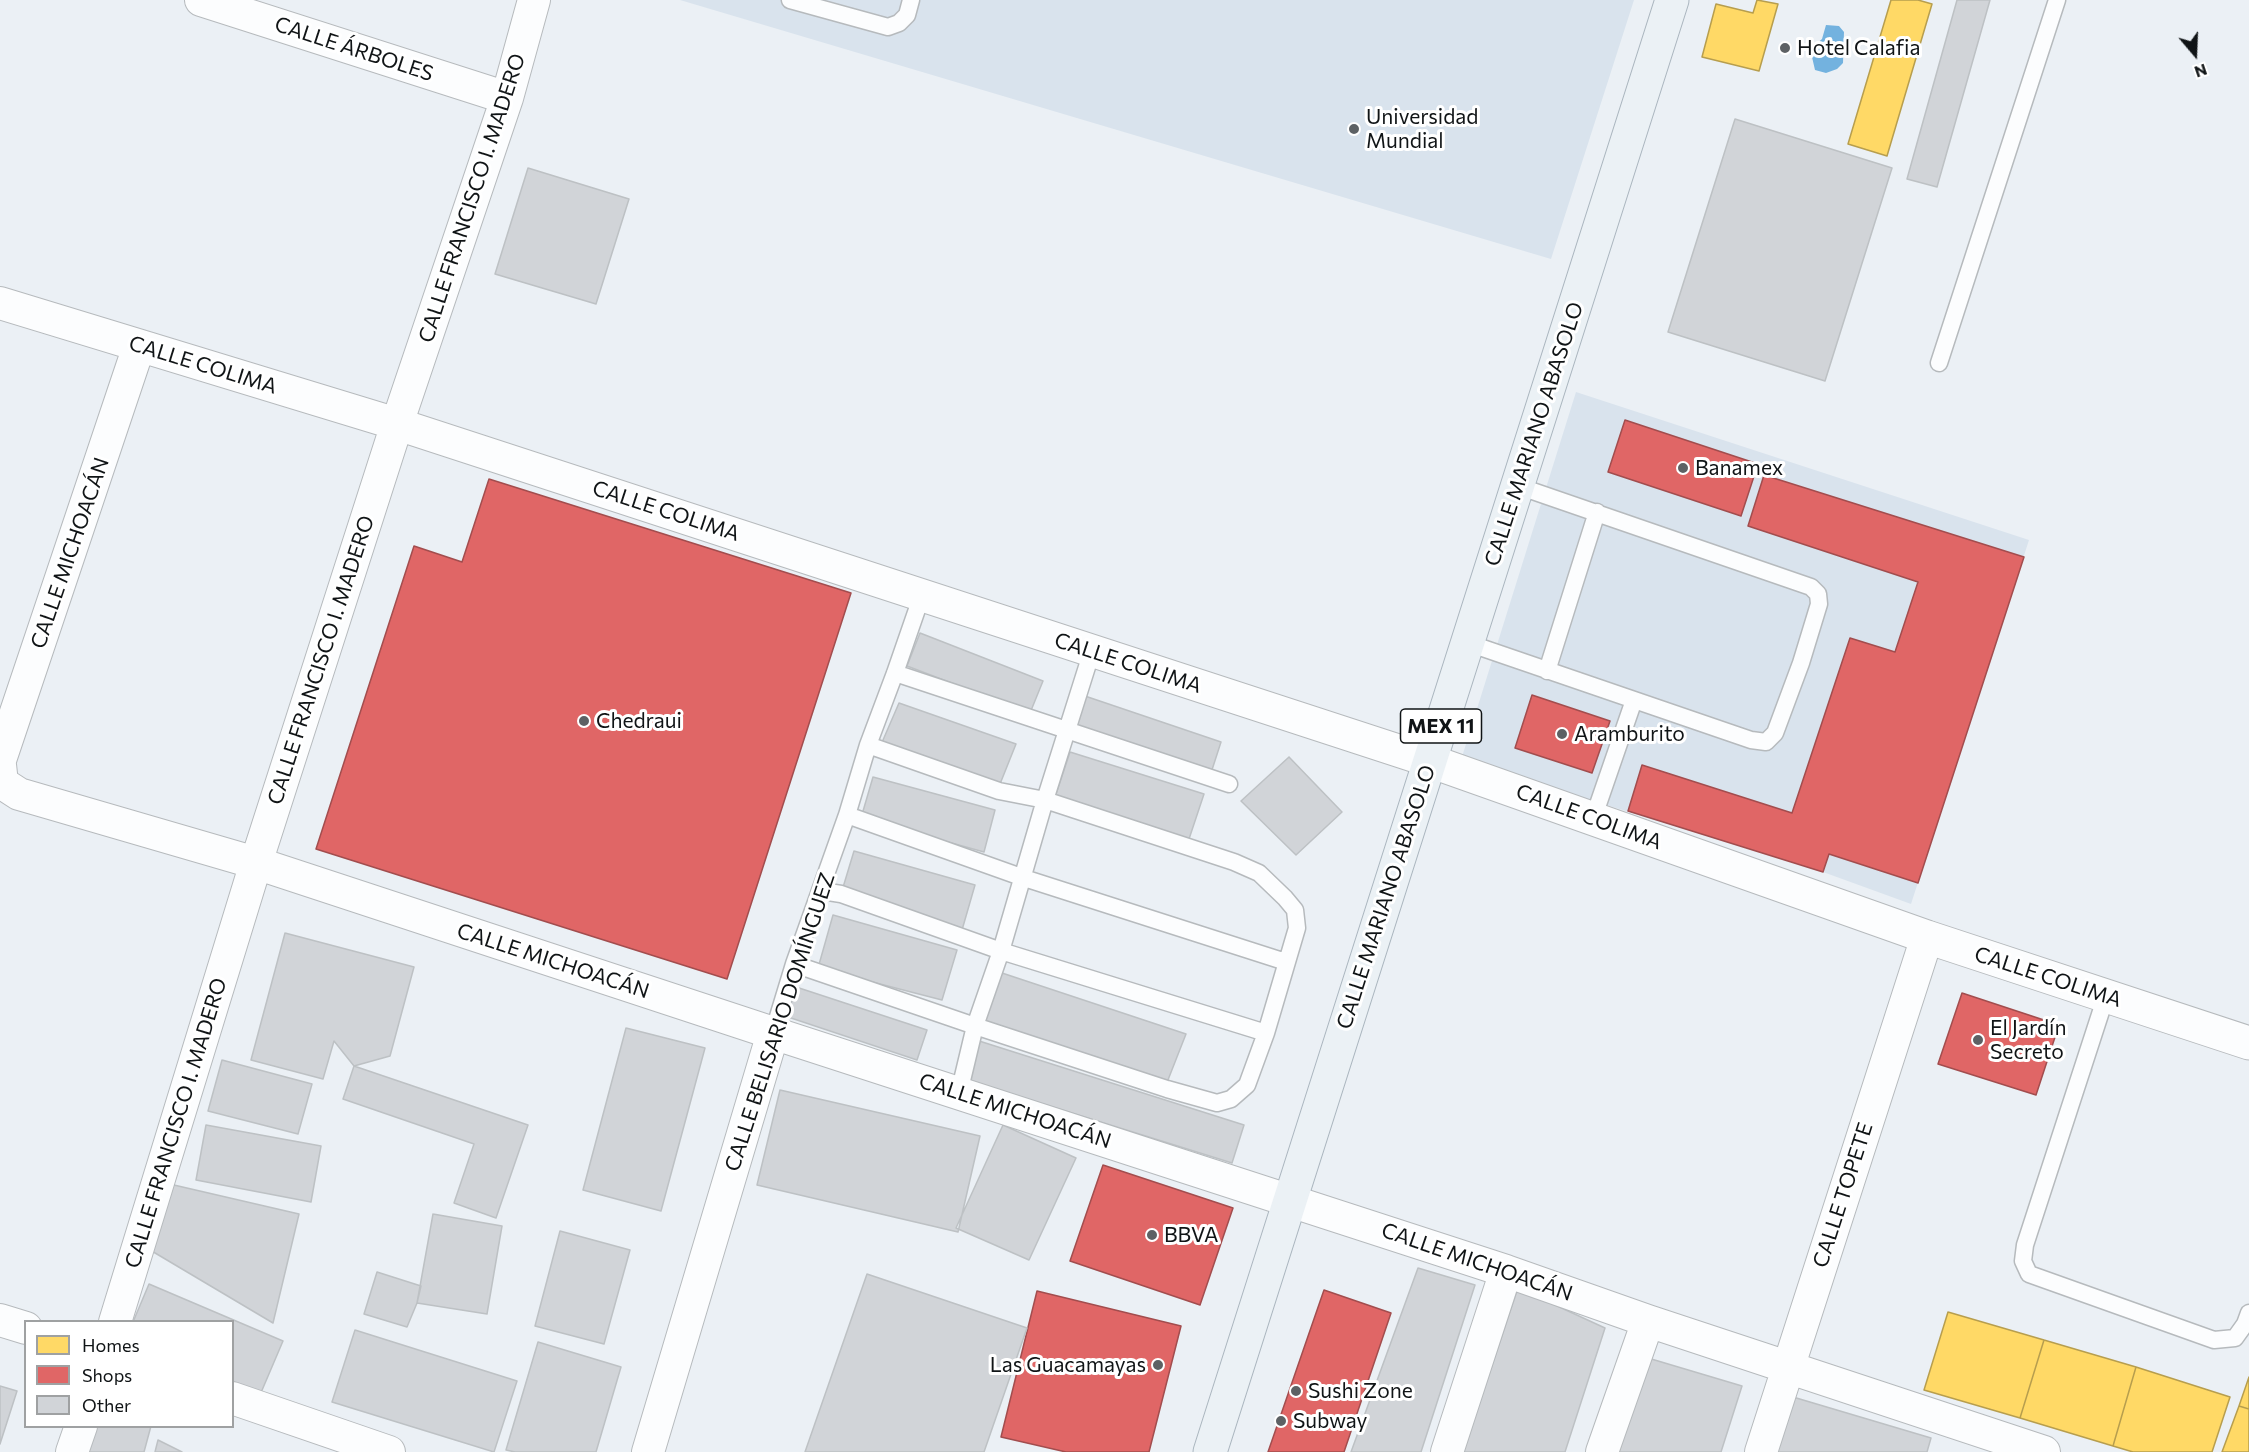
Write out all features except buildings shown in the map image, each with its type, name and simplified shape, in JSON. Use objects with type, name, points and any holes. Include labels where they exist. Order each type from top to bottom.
[{"type":"main road","name":"CALLE MARIANO ABASOLO","points":[[1210,1452],[1672,0]]},
{"type":"street","name":"CALLE ÁRBOLES","points":[[201,0],[507,98]]},
{"type":"street","name":"CALLE FRANCISCO I. MADERO","points":[[116,1320],[256,863],[397,424],[507,98],[534,0]]},
{"type":"street","name":"CALLE COLIMA","points":[[0,303],[397,424],[1430,761],[1927,938],[2249,1043]]},
{"type":"street","name":"CALLE MICHOACÁN","points":[[0,760],[139,346]]},
{"type":"street","name":"CALLE MICHOACÁN","points":[[0,765],[2,783],[19,794],[256,863],[1506,1271],[1648,1321],[2044,1452]]},
{"type":"street","name":"CALLE TOPETE","points":[[1761,1452],[1927,938]]},
{"type":"street","name":"CALLE BELISARIO DOMÍNGUEZ","points":[[648,1452],[773,1033]]},
{"type":"street","points":[[1447,1452],[1506,1271]]},
{"type":"street","points":[[0,1320],[24,1327]]},
{"type":"street","points":[[1602,1452],[1648,1321]]},
{"type":"street","points":[[234,1399],[389,1452]]},
{"type":"street","points":[[72,1452],[80,1428]]},
{"type":"lane","points":[[790,0],[888,27],[899,23],[907,15],[911,0]]},
{"type":"lane","points":[[1939,363],[2057,0]]},
{"type":"lane","points":[[1468,643],[1751,740],[1766,742],[1775,733],[1801,663],[1819,604],[1818,594],[1811,587],[1518,486]]},
{"type":"lane","points":[[1547,671],[1597,512]]},
{"type":"lane","name":"CALLE BELISARIO DOMÍNGUEZ","points":[[773,1033],[794,964],[822,891],[868,745],[895,674],[921,595]]},
{"type":"lane","points":[[959,1093],[975,1026],[1002,951],[1045,800],[1092,651]]},
{"type":"lane","points":[[895,674],[1230,784]]},
{"type":"lane","points":[[1593,819],[1634,700]]},
{"type":"lane","points":[[794,964],[975,1026],[1167,1089],[1217,1103],[1231,1099],[1247,1085],[1266,1033],[1297,928],[1295,910],[1259,873],[1234,862],[1045,800],[999,791],[868,745]]},
{"type":"lane","points":[[847,815],[1024,878],[1286,962]]},
{"type":"lane","points":[[822,891],[841,894],[1002,951],[1266,1033]]},
{"type":"lane","points":[[2106,996],[2025,1245],[2023,1261],[2030,1274],[2214,1340],[2235,1338],[2245,1324],[2249,1312]]},
{"type":"shaded area","name":"Universidad Mundial","points":[[680,0],[1634,0],[1551,259]]},
{"type":"shaded area","points":[[1576,392],[2029,540],[1911,904],[1823,872],[1461,760]]},
{"type":"water","points":[[1826,25],[1839,26],[1844,32],[1843,63],[1837,69],[1826,73],[1815,70],[1812,57],[1814,46],[1822,39]]},
{"type":"place","name":"Hotel Calafia","points":[[1785,48]]},
{"type":"place","name":"Universidad Mundial","points":[[1354,129]]},
{"type":"place","name":"Banamex","points":[[1683,468]]},
{"type":"place","name":"Chedraui","points":[[584,721]]},
{"type":"place","name":"Aramburito","points":[[1562,734]]},
{"type":"place","name":"El Jardín Secreto","points":[[1978,1040]]},
{"type":"place","name":"BBVA","points":[[1152,1235]]},
{"type":"place","name":"Las Guacamayas","points":[[1158,1365]]},
{"type":"place","name":"Sushi Zone","points":[[1296,1391]]},
{"type":"place","name":"Subway","points":[[1281,1421]]}]
